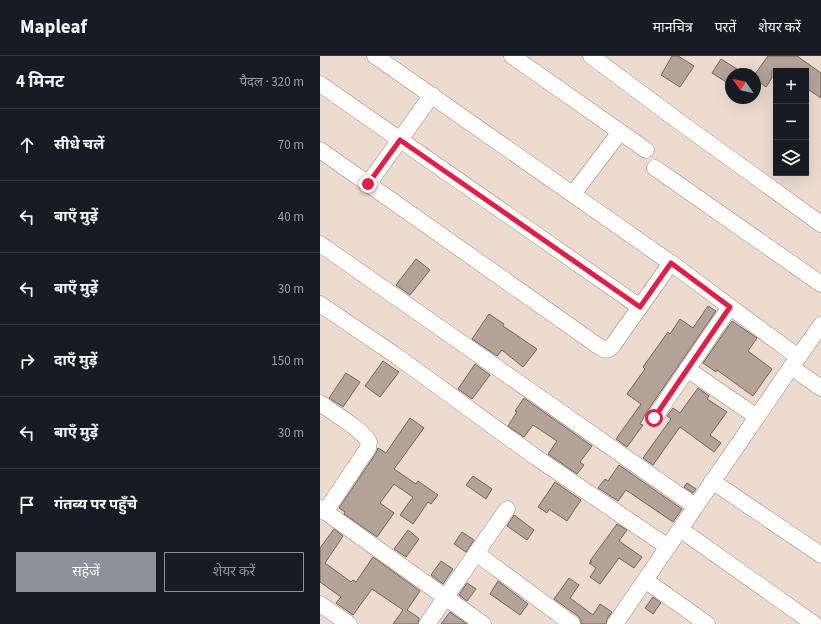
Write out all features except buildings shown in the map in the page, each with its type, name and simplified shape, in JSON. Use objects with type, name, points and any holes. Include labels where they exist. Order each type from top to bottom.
[{"type":"street","points":[[375,56],[671,263],[730,307],[795,362],[821,388]]},
{"type":"street","points":[[512,56],[646,150]]},
{"type":"street","points":[[591,56],[681,124],[821,224]]},
{"type":"street","points":[[320,84],[640,307]]},
{"type":"street","points":[[368,184],[432,95]]},
{"type":"street","points":[[573,194],[620,132]]},
{"type":"street","points":[[320,150],[601,348],[606,350],[613,346],[671,263]]},
{"type":"street","points":[[655,168],[821,284]]},
{"type":"street","points":[[320,244],[695,506]]},
{"type":"street","points":[[320,304],[398,357],[534,456],[668,547]]},
{"type":"street","points":[[654,418],[730,307]]},
{"type":"street","points":[[615,624],[712,481],[821,326]]},
{"type":"street","points":[[687,369],[757,417]]},
{"type":"street","points":[[320,403],[359,431],[369,442],[368,448],[322,510],[484,624]]},
{"type":"street","points":[[712,481],[821,555]]},
{"type":"street","points":[[427,624],[507,509]]},
{"type":"street","points":[[680,529],[814,624]]},
{"type":"street","points":[[476,553],[572,624]]},
{"type":"street","points":[[645,580],[707,624]]},
{"type":"street","points":[[320,604],[349,624]]},
{"type":"route","points":[[368,184],[400,140],[640,307],[671,263],[730,307],[654,418]]}]
